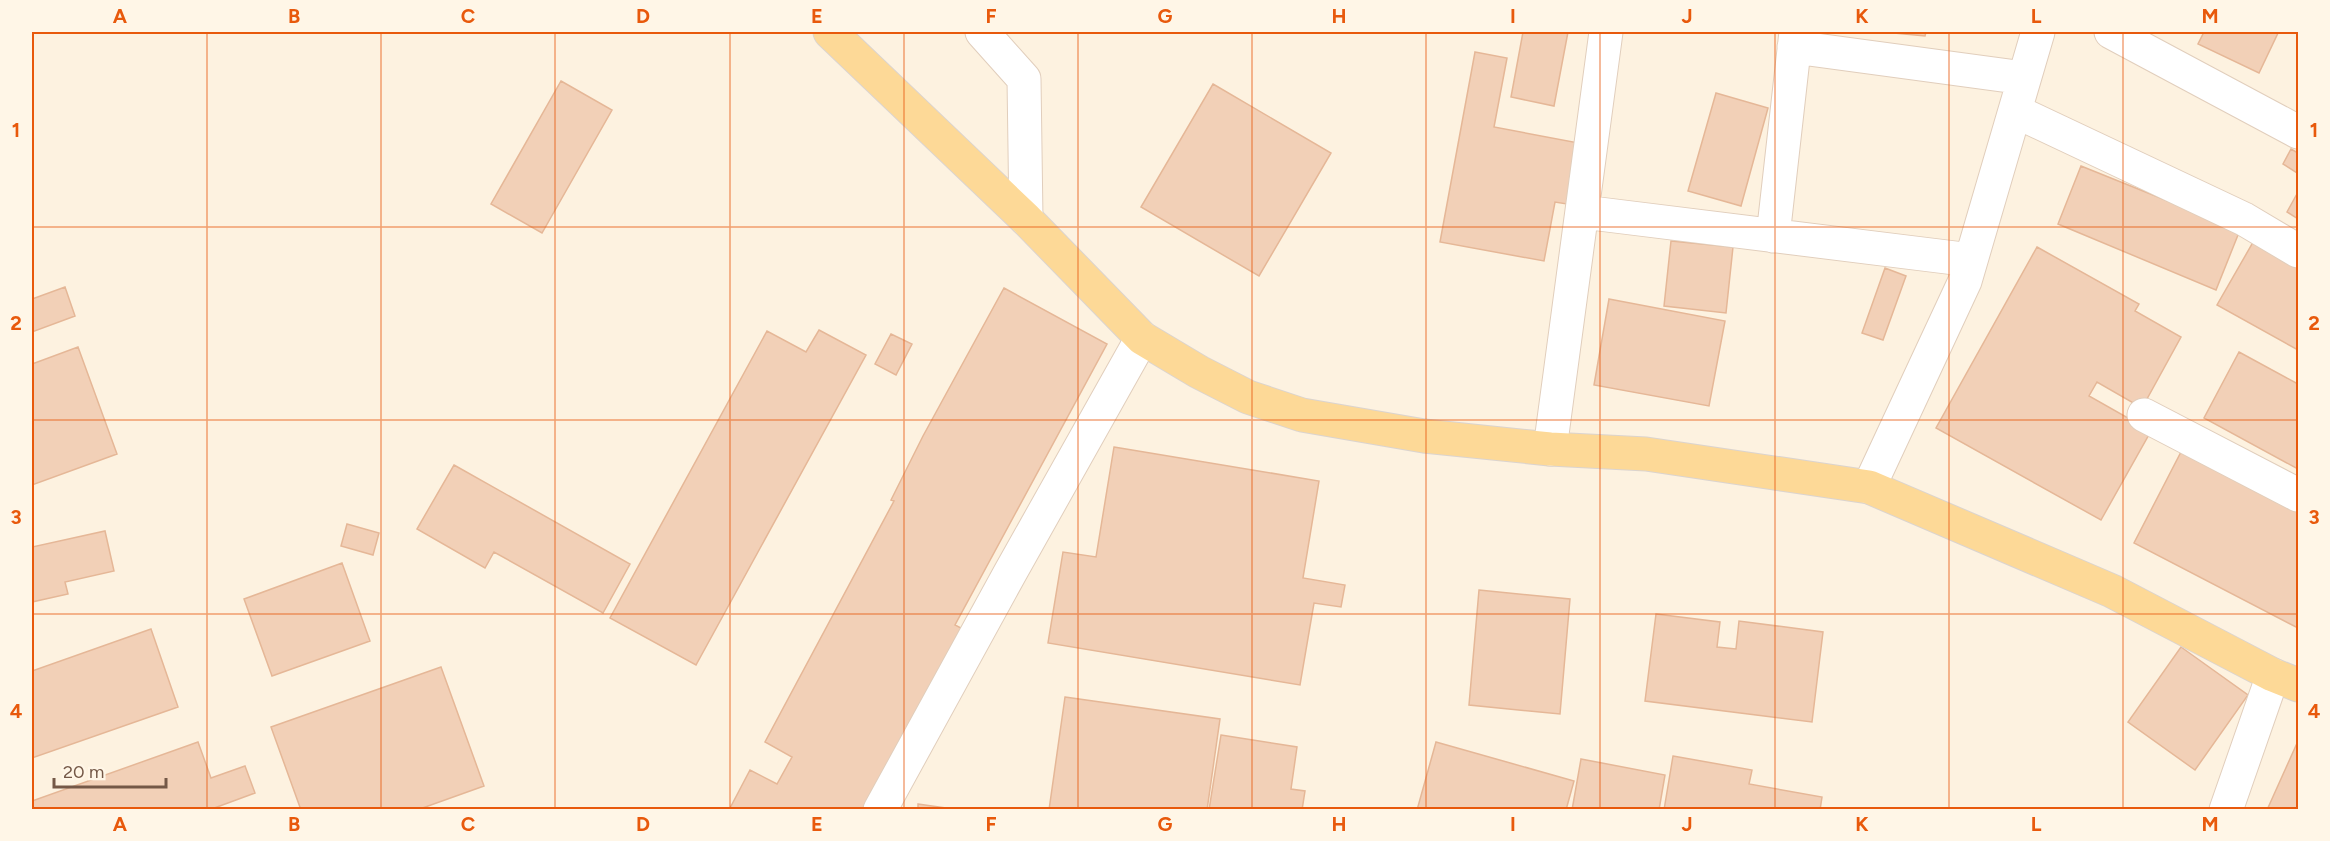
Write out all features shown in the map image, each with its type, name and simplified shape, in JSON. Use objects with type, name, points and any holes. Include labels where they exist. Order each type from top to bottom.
[{"type":"main road","points":[[830,32],[1026,219],[1142,338],[1199,372],[1248,397],[1302,415],[1424,436],[1550,449],[1646,454],[1869,487],[2112,591],[2286,680]]},
{"type":"street","points":[[982,32],[1024,79],[1026,219]]},
{"type":"street","points":[[1550,449],[1606,32]]},
{"type":"street","points":[[1869,487],[1965,281],[2038,32]]},
{"type":"street","points":[[2111,32],[2298,132]]},
{"type":"street","points":[[1773,236],[1795,39],[2024,78]]},
{"type":"street","points":[[2015,111],[2244,219],[2298,251]]},
{"type":"street","points":[[1583,212],[1971,260]]},
{"type":"street","points":[[880,810],[1142,338]]},
{"type":"street","points":[[2144,415],[2298,495]]},
{"type":"street","points":[[2226,810],[2286,680]]},
{"type":"building","points":[[1523,32],[1568,32],[1554,106],[1511,97]]},
{"type":"building","points":[[1883,32],[1926,32],[1925,36]]},
{"type":"building","points":[[2204,32],[2278,33],[2259,73],[2198,44]]},
{"type":"building","points":[[1475,52],[1507,58],[1494,127],[1584,144],[1573,205],[1555,202],[1544,261],[1440,242]]},
{"type":"building","points":[[561,81],[612,110],[542,233],[491,204]]},
{"type":"building","points":[[1213,84],[1331,153],[1259,276],[1141,207]]},
{"type":"building","points":[[1716,93],[1768,108],[1741,206],[1688,191]]},
{"type":"building","points":[[2291,149],[2298,153],[2297,173],[2283,164]]},
{"type":"building","points":[[2081,166],[2240,230],[2216,290],[2058,224]]},
{"type":"building","points":[[2298,192],[2298,219],[2287,212]]},
{"type":"building","points":[[2256,237],[2298,260],[2298,350],[2217,305]]},
{"type":"building","points":[[1671,241],[1733,247],[1726,313],[1664,306]]},
{"type":"building","points":[[2037,247],[2139,304],[2135,311],[2181,337],[2142,408],[2097,382],[2089,396],[2151,431],[2101,520],[1936,428]]},
{"type":"building","points":[[1885,268],[1906,276],[1883,340],[1862,333]]},
{"type":"building","points":[[65,287],[75,316],[32,332],[32,299]]},
{"type":"building","points":[[1004,288],[1107,344],[955,625],[961,628],[863,810],[729,810],[750,770],[777,784],[792,757],[765,742],[894,501],[891,500],[923,436]]},
{"type":"building","points":[[1609,299],[1725,321],[1709,406],[1594,385]]},
{"type":"building","points":[[819,330],[866,355],[696,665],[610,618],[767,331],[806,352]]},
{"type":"building","points":[[891,334],[912,344],[896,375],[875,364]]},
{"type":"building","points":[[78,347],[117,454],[32,485],[32,364]]},
{"type":"building","points":[[2239,352],[2298,384],[2298,469],[2204,418]]},
{"type":"building","points":[[1114,447],[1319,481],[1303,578],[1345,585],[1341,607],[1314,603],[1300,685],[1048,643],[1063,552],[1096,557]]},
{"type":"building","points":[[2182,450],[2298,507],[2298,628],[2134,543]]},
{"type":"building","points":[[454,465],[630,564],[603,613],[494,552],[485,568],[417,529]]},
{"type":"building","points":[[347,524],[379,533],[373,555],[341,546]]},
{"type":"building","points":[[105,531],[114,571],[65,582],[68,594],[32,602],[32,547]]},
{"type":"building","points":[[342,563],[370,641],[272,676],[244,599]]},
{"type":"building","points":[[1479,590],[1570,599],[1560,714],[1469,705]]},
{"type":"building","points":[[1656,614],[1720,622],[1717,647],[1736,649],[1739,621],[1823,632],[1812,722],[1645,701]]},
{"type":"building","points":[[151,629],[178,707],[32,758],[32,671]]},
{"type":"building","points":[[2181,647],[2248,695],[2195,770],[2128,722]]},
{"type":"building","points":[[441,667],[484,786],[417,810],[301,810],[271,727]]},
{"type":"building","points":[[1065,697],[1220,719],[1207,810],[1049,810]]},
{"type":"building","points":[[1221,735],[1297,747],[1291,789],[1305,791],[1302,810],[1209,810]]},
{"type":"building","points":[[2298,741],[2298,810],[2267,810]]},
{"type":"building","points":[[198,742],[211,778],[245,766],[255,793],[209,810],[32,810],[32,801]]},
{"type":"building","points":[[1436,742],[1574,781],[1566,810],[1417,810]]},
{"type":"building","points":[[1673,756],[1752,770],[1749,784],[1822,797],[1820,810],[1664,810]]},
{"type":"building","points":[[1581,759],[1665,775],[1659,810],[1572,810]]},
{"type":"building","points":[[918,804],[960,810],[918,810]]}]
